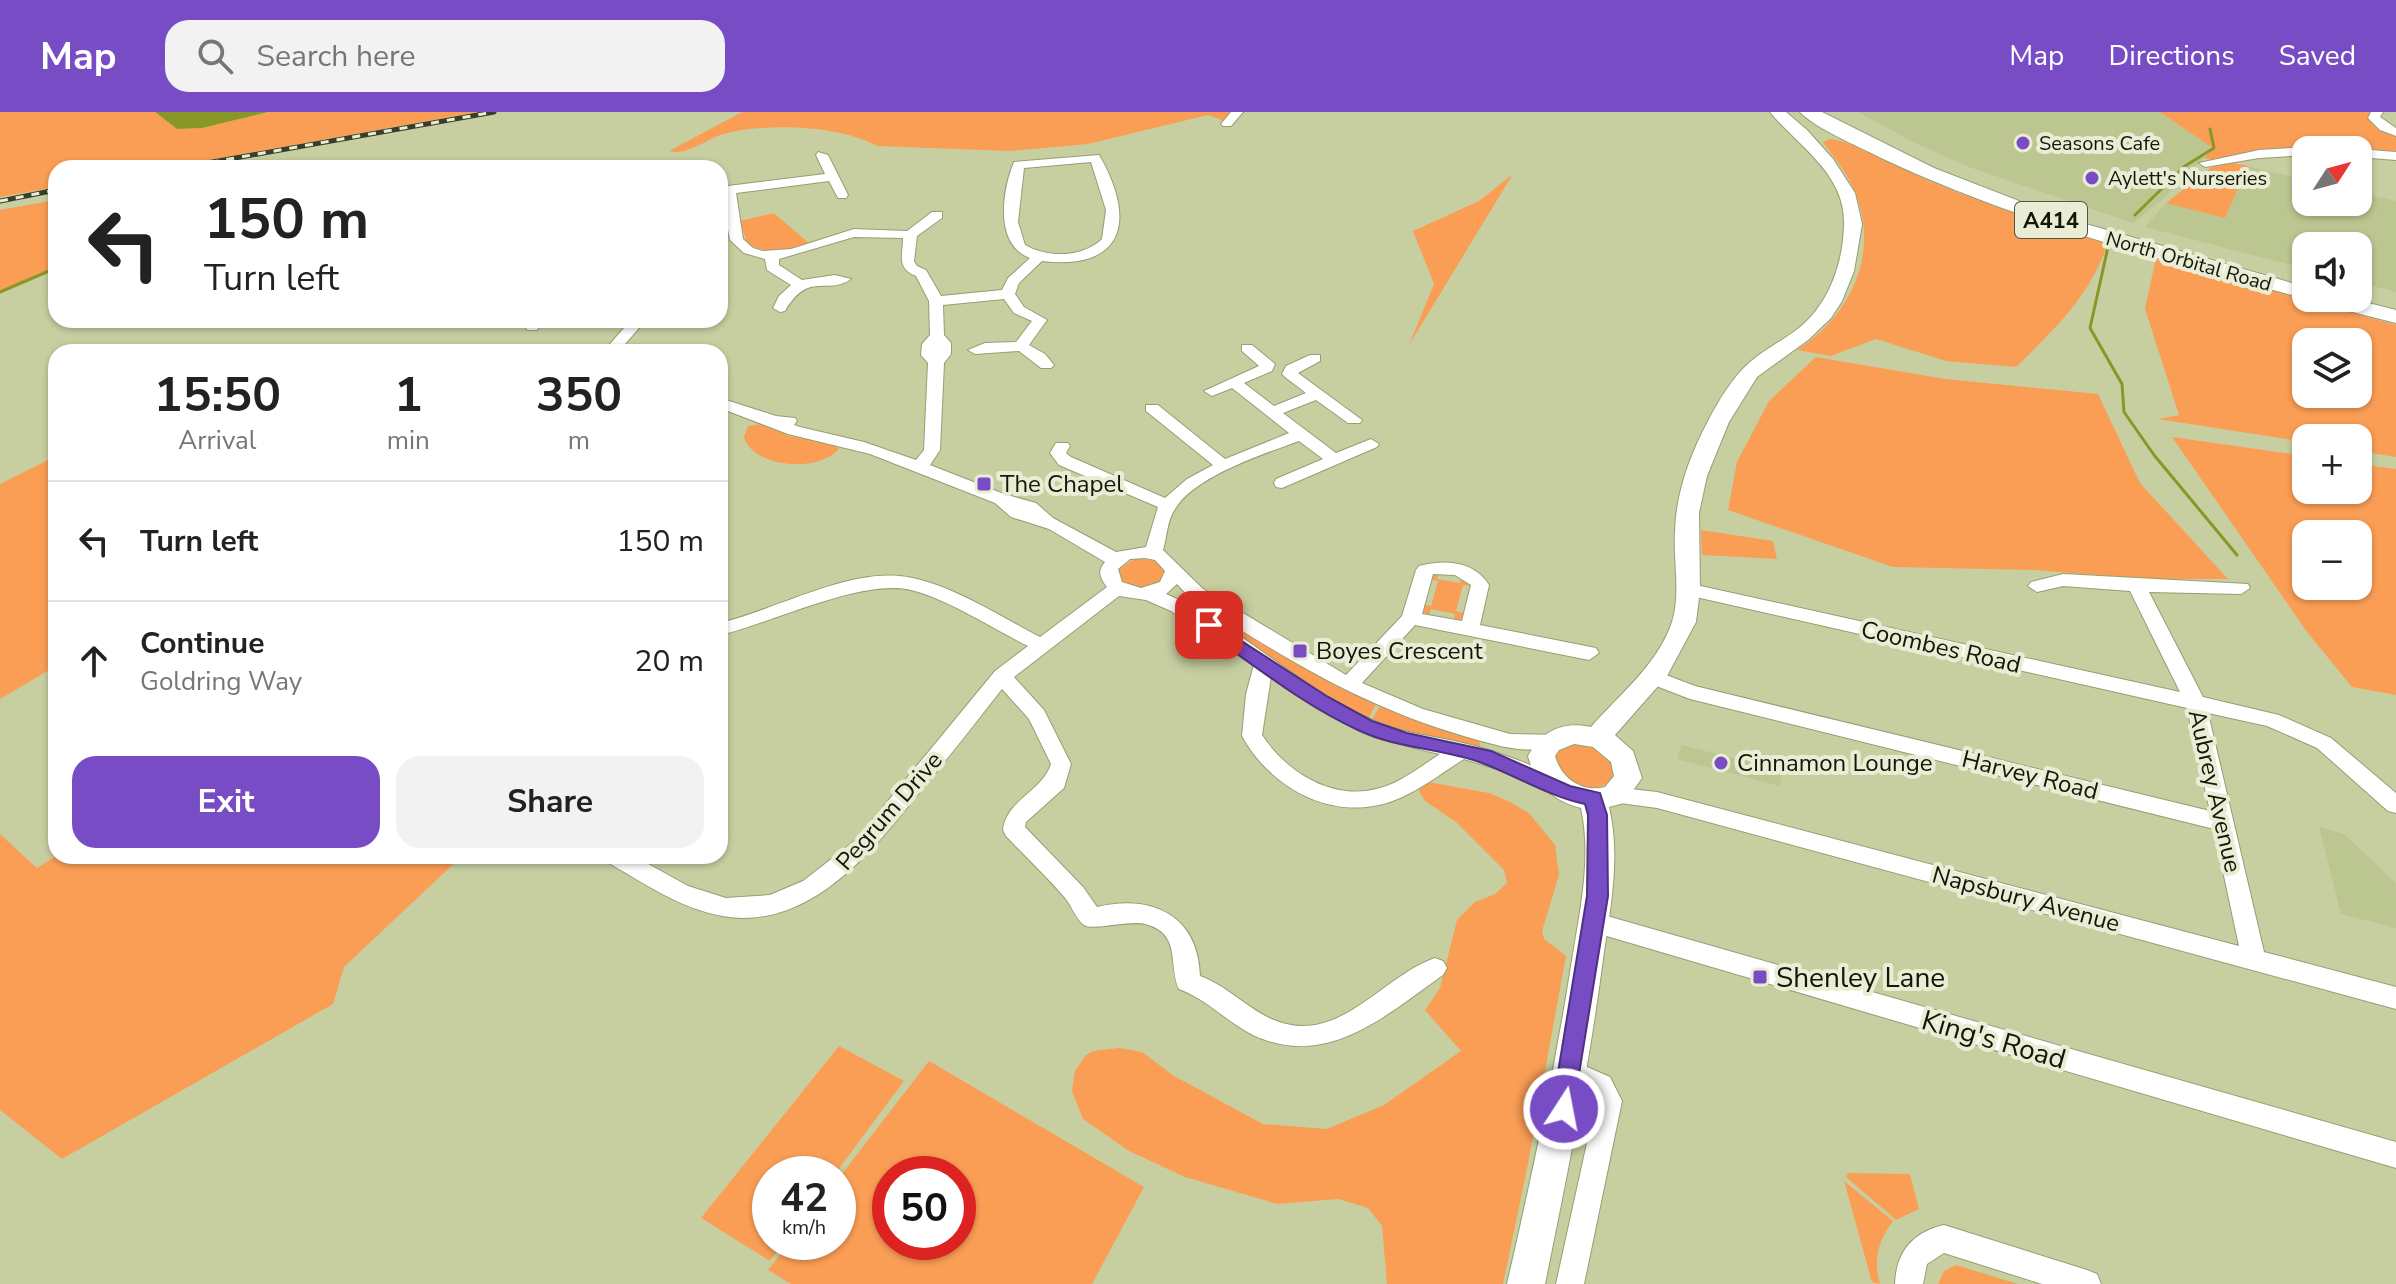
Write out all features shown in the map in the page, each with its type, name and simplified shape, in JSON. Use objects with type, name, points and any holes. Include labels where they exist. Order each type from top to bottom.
[{"type":"highway","name":"North Orbital Road","points":[[1814,121],[1937,177],[2061,223],[2292,289]]},
{"type":"highway","name":"North Orbital Road","points":[[1814,121],[2040,205],[2149,239],[2292,277]]},
{"type":"highway","points":[[2372,299],[2396,305]]},
{"type":"highway","points":[[2372,311],[2396,317]]},
{"type":"main road","points":[[1597,738],[1668,658],[1685,619],[1686,526],[1691,491],[1722,418],[1751,371],[1805,334],[1823,316],[1839,292],[1849,261],[1854,220],[1851,200],[1833,171],[1814,121],[1777,112]]},
{"type":"main road","points":[[1526,1284],[1571,1072],[1593,922],[1599,858],[1598,815],[1611,789],[1625,759],[1618,750],[1597,738],[1573,734],[1553,740],[1541,756],[1542,766],[1555,785],[1579,797],[1611,789]]},
{"type":"street","points":[[1227,124],[1237,112]]},
{"type":"street","points":[[2377,112],[2374,118],[2380,125],[2396,132]]},
{"type":"street","points":[[2205,163],[2292,152]]},
{"type":"street","points":[[2372,154],[2396,156]]},
{"type":"street","points":[[822,155],[842,195]]},
{"type":"street","points":[[1008,294],[1013,281],[1039,257],[1078,257],[1095,251],[1110,238],[1112,205],[1107,181],[1095,158],[1018,165],[1013,239],[1019,247],[1039,257]]},
{"type":"street","points":[[728,190],[833,177]]},
{"type":"street","points":[[728,206],[737,240],[750,251],[772,255],[794,252],[855,233],[910,235],[937,215]]},
{"type":"street","points":[[910,235],[907,261],[911,269],[921,273],[936,301],[937,336],[929,344],[928,355],[936,362],[932,450],[920,466]]},
{"type":"street","points":[[772,255],[772,267],[800,285]]},
{"type":"street","points":[[780,308],[783,298],[800,285],[844,279]]},
{"type":"street","points":[[936,301],[1008,294]]},
{"type":"street","points":[[1008,294],[1019,310],[1040,320],[1021,346]]},
{"type":"street","points":[[617,344],[632,328]]},
{"type":"street","points":[[975,350],[990,346],[1021,346],[1040,357],[1046,365]]},
{"type":"street","points":[[1212,391],[1267,368],[1262,359],[1247,348]]},
{"type":"street","points":[[1315,358],[1289,371],[1354,420]]},
{"type":"street","points":[[1233,382],[1334,460]]},
{"type":"street","points":[[1272,412],[1317,394]]},
{"type":"street","points":[[728,406],[806,435],[825,435],[920,466],[1002,500],[1019,515],[1046,521],[1116,560]]},
{"type":"street","points":[[1152,408],[1224,466]]},
{"type":"street","points":[[1153,553],[1162,533],[1168,505],[1204,476],[1300,435]]},
{"type":"street","points":[[1282,483],[1371,444]]},
{"type":"street","points":[[1062,446],[1058,453],[1065,461],[1168,505]]},
{"type":"street","points":[[1553,740],[1510,742],[1483,735],[1417,715],[1348,685],[1303,661],[1196,593],[1174,572],[1168,560],[1153,553],[1133,552],[1116,560],[1108,571],[1108,577],[1117,588],[1126,593],[1149,594],[1180,607],[1322,702],[1365,726],[1484,756],[1555,785]]},
{"type":"street","points":[[1348,685],[1411,618],[1425,570],[1438,568],[1469,573],[1480,585],[1470,629]]},
{"type":"street","points":[[1149,594],[1167,586],[1174,572]]},
{"type":"street","points":[[728,626],[860,583],[896,580],[915,583],[958,602],[1041,645]]},
{"type":"street","points":[[2037,586],[2063,580],[2197,589],[2241,588]]},
{"type":"street","name":"Aubrey Avenue","points":[[2137,586],[2196,704],[2254,959]]},
{"type":"street","name":"Pegrum Drive","points":[[630,864],[703,902],[713,904],[765,904],[805,892],[843,868],[864,846],[1002,676],[1117,588]]},
{"type":"street","name":"Coombes Road","points":[[1687,589],[2295,728],[2324,743],[2396,805]]},
{"type":"street","points":[[1411,618],[1589,653]]},
{"type":"street","points":[[1265,661],[1256,694],[1252,736],[1272,764],[1309,788],[1337,799],[1359,802],[1391,793],[1459,752]]},
{"type":"street","points":[[1002,676],[1037,715],[1061,764],[1056,782],[1015,819],[1014,830],[1075,894],[1092,918],[1122,911],[1156,916],[1181,939],[1189,965],[1188,982],[1216,993],[1262,1027],[1283,1036],[1304,1039],[1325,1036],[1346,1026],[1435,968]]},
{"type":"street","name":"Harvey Road","points":[[1653,677],[1690,692],[2223,823]]},
{"type":"street","name":"Napsbury Avenue","points":[[1611,789],[2396,998]]},
{"type":"street","name":"King's Road","points":[[1593,922],[2396,1155]]},
{"type":"street","points":[[1570,1284],[1609,1101],[1601,1085],[1571,1072]]},
{"type":"street","points":[[1909,1284],[1918,1250],[1935,1240],[1944,1239],[2087,1284]]},
{"type":"shaded area","points":[[0,112],[155,112],[177,129],[202,128],[268,112],[478,112],[209,160],[48,160],[48,188],[0,197]]},
{"type":"shaded area","points":[[155,112],[268,112],[202,128],[177,129]]},
{"type":"shaded area","points":[[742,112],[1231,112],[1224,121],[1208,115],[1088,144],[1009,151],[877,146],[843,134],[778,127],[737,131],[720,135],[688,150],[669,151]]},
{"type":"shaded area","name":"Aylett's Nurseries","points":[[1858,112],[2160,112],[2214,148],[2161,201],[2133,223],[1969,167],[1917,144]]},
{"type":"shaded area","points":[[2160,112],[2371,112],[2369,117],[2381,129],[2396,134],[2396,154],[2372,152],[2372,136],[2292,136],[2292,150],[2212,160],[2204,158],[2213,148]]},
{"type":"shaded area","points":[[1830,139],[1869,151],[1932,182],[1976,199],[2108,244],[2081,296],[2016,367],[1946,361],[1876,339],[1831,356],[1797,350],[1815,337],[1844,304],[1861,265],[1863,222],[1858,200],[1847,177],[1823,142]]},
{"type":"shaded area","points":[[2228,162],[2248,166],[2225,218],[2166,203],[2212,167]]},
{"type":"shaded area","points":[[2248,166],[2292,177],[2292,216],[2372,216],[2372,195],[2396,201],[2396,292],[2372,286],[2372,232],[2292,232],[2292,265],[2145,227],[2166,203],[2225,218]]},
{"type":"shaded area","points":[[1513,174],[1409,345],[1434,284],[1413,231],[1479,201]]},
{"type":"shaded area","points":[[48,201],[48,271],[0,292],[0,210]]},
{"type":"shaded area","points":[[774,213],[810,244],[778,251],[747,243],[740,221]]},
{"type":"shaded area","points":[[2156,258],[2292,296],[2292,312],[2349,312],[2396,325],[2396,457],[2372,453],[2372,424],[2292,424],[2292,440],[2158,419],[2179,415],[2145,309]]},
{"type":"shaded area","points":[[1816,357],[1945,379],[2098,394],[2140,483],[2228,579],[2148,579],[2033,570],[1893,567],[1728,510],[1737,462],[1769,401]]},
{"type":"shaded area","points":[[762,424],[789,436],[834,445],[839,449],[817,462],[787,464],[773,461],[750,447],[744,437],[748,426]]},
{"type":"shaded area","points":[[2172,437],[2292,454],[2292,504],[2372,504],[2372,466],[2396,469],[2396,695],[2352,687],[2307,632]]},
{"type":"shaded area","points":[[48,460],[48,671],[0,699],[0,484]]},
{"type":"shaded area","points":[[1701,530],[1773,541],[1777,559],[1702,555]]},
{"type":"shaded area","points":[[1136,558],[1158,562],[1165,571],[1161,581],[1142,588],[1123,583],[1119,569]]},
{"type":"shaded area","points":[[1439,572],[1437,579],[1460,583],[1462,577],[1475,587],[1463,585],[1456,611],[1466,614],[1462,619],[1454,620],[1455,614],[1431,609],[1429,615],[1421,611],[1420,604],[1431,606],[1438,581],[1427,579],[1428,575]]},
{"type":"shaded area","points":[[1219,616],[1311,672],[1376,704],[1367,721],[1345,710],[1216,624]]},
{"type":"shaded area","points":[[1380,705],[1479,739],[1481,750],[1434,742],[1371,722]]},
{"type":"shaded area","points":[[1682,745],[1782,771],[1780,786],[1677,759]]},
{"type":"shaded area","points":[[1565,746],[1593,746],[1613,763],[1613,777],[1607,783],[1589,788],[1562,778],[1555,756]]},
{"type":"shaded area","points":[[1428,782],[1489,793],[1508,801],[1529,813],[1555,845],[1559,875],[1542,931],[1544,939],[1566,956],[1503,1284],[1387,1284],[1382,1226],[1368,1208],[1338,1199],[1277,1204],[1185,1177],[1129,1151],[1083,1119],[1072,1091],[1075,1071],[1085,1056],[1093,1051],[1119,1048],[1142,1052],[1174,1076],[1263,1124],[1327,1129],[1384,1105],[1461,1051],[1425,1010],[1440,988],[1457,920],[1475,902],[1495,894],[1507,883],[1504,870],[1456,822],[1425,801],[1418,789]]},
{"type":"shaded area","points":[[2319,827],[2344,834],[2396,883],[2396,928],[2341,914]]},
{"type":"shaded area","points":[[0,834],[37,868],[48,861],[48,864],[453,864],[344,967],[333,1004],[62,1159],[0,1110]]},
{"type":"shaded area","points":[[839,1046],[904,1081],[848,1156],[752,1156],[752,1250],[701,1218]]},
{"type":"shaded area","points":[[929,1061],[1144,1187],[1092,1284],[791,1284],[768,1270],[776,1260],[856,1260],[856,1156]]},
{"type":"shaded area","points":[[1848,1173],[1910,1174],[1919,1209],[1896,1220],[1846,1177]]},
{"type":"shaded area","points":[[1844,1181],[1893,1221],[1878,1251],[1880,1284],[1872,1282]]},
{"type":"shaded area","points":[[1956,1265],[2018,1284],[1938,1284],[1944,1271]]},
{"type":"waterway","points":[[2135,215],[2185,166],[2214,148],[2210,129]]},
{"type":"waterway","points":[[2108,247],[2090,328],[2122,384],[2124,412],[2154,455],[2237,555]]},
{"type":"waterway","points":[[0,292],[48,271]]},
{"type":"railway","points":[[224,160],[494,112]]},
{"type":"railway","points":[[0,201],[48,192]]},
{"type":"place","name":"Seasons Cafe","points":[[2023,143]]},
{"type":"place","name":"Aylett's Nurseries","points":[[2092,178]]},
{"type":"place","name":"The Chapel","points":[[984,484]]},
{"type":"place","name":"Boyes Crescent","points":[[1300,651]]},
{"type":"place","name":"Cinnamon Lounge","points":[[1721,763]]},
{"type":"place","name":"Shenley Lane","points":[[1760,977]]},
{"type":"route","points":[[1209,625],[1322,702],[1365,726],[1405,740],[1484,756],[1566,792],[1593,799],[1598,815],[1597,896],[1579,1028],[1564,1109]]}]
